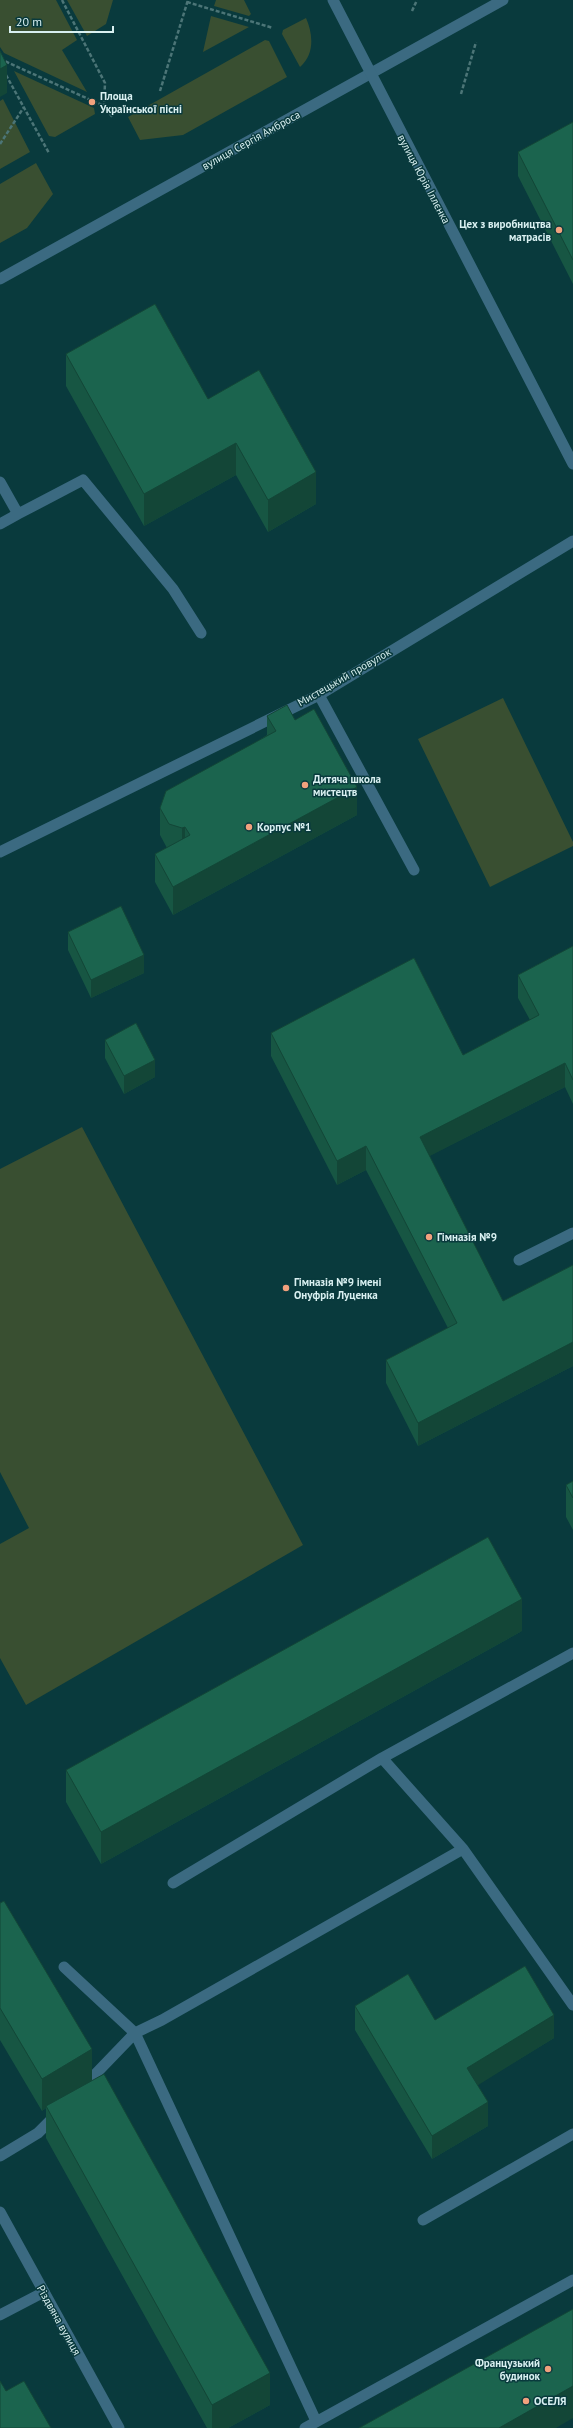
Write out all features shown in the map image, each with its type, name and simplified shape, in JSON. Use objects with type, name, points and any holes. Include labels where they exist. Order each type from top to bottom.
[{"type":"street","name":"вулиця Юрія Іллєнка","points":[[333,0],[398,129],[573,464]]},
{"type":"street","name":"вулиця Сергія Амброса","points":[[0,279],[503,0]]},
{"type":"street","points":[[0,524],[83,480],[173,589],[201,633]]},
{"type":"street","points":[[0,482],[18,514]]},
{"type":"street","name":"Мистецький провулок","points":[[0,852],[319,695],[573,541]]},
{"type":"street","points":[[319,695],[414,870]]},
{"type":"street","points":[[519,1260],[573,1233]]},
{"type":"street","points":[[173,1883],[382,1758],[573,1653]]},
{"type":"street","points":[[382,1758],[463,1849],[573,2005]]},
{"type":"street","points":[[76,2094],[135,2033],[162,2020],[463,1849]]},
{"type":"street","points":[[64,1967],[135,2033],[316,2421]]},
{"type":"street","points":[[0,2156],[38,2133],[65,2105]]},
{"type":"street","points":[[423,2220],[573,2134]]},
{"type":"street","name":"Різдвяна вулиця","points":[[0,2212],[119,2428]]},
{"type":"street","points":[[305,2428],[573,2280]]},
{"type":"street","points":[[0,2315],[44,2292]]},
{"type":"path","points":[[62,0],[105,83],[104,106]]},
{"type":"path","points":[[412,11],[417,0]]},
{"type":"path","points":[[160,91],[188,1],[273,28]]},
{"type":"path","points":[[460,94],[488,8]]},
{"type":"path","points":[[0,59],[104,106],[112,118]]},
{"type":"path","points":[[4,71],[49,153]]},
{"type":"path","points":[[0,144],[24,107]]},
{"type":"green space","points":[[0,0],[56,0],[77,40],[62,50],[87,92],[4,53],[0,47]]},
{"type":"green space","points":[[67,0],[113,0],[106,24],[87,36]]},
{"type":"green space","points":[[216,0],[244,0],[251,14],[249,16],[214,6]]},
{"type":"green space","points":[[211,16],[249,27],[203,52]]},
{"type":"green space","points":[[306,18],[310,31],[311,44],[308,56],[300,67],[282,34],[283,30]]},
{"type":"green space","points":[[265,40],[269,41],[287,77],[183,135],[140,140],[128,117]]},
{"type":"green space","points":[[14,71],[94,108],[95,114],[55,137],[49,136]]},
{"type":"green space","points":[[3,99],[30,152],[0,169],[0,101]]},
{"type":"green space","points":[[36,163],[53,194],[27,228],[0,243],[0,184]]},
{"type":"green space","points":[[503,698],[573,842],[573,846],[490,887],[418,739]]},
{"type":"green space","points":[[82,1127],[303,1545],[26,1705],[0,1658],[0,1544],[29,1528],[0,1472],[0,1169]]},
{"type":"building","points":[[0,51],[7,65],[0,69]]},
{"type":"building","name":"Цех з виробництва матрасів","points":[[573,122],[573,260],[518,152]]},
{"type":"building","points":[[155,304],[208,399],[259,370],[316,472],[268,500],[236,443],[144,494],[66,354]]},
{"type":"building","name":"Корпус №1","points":[[287,705],[295,720],[314,709],[357,787],[173,887],[155,854],[190,835],[185,827],[182,828],[169,824],[160,808],[166,791],[276,731],[267,716]]},
{"type":"building","points":[[121,906],[144,955],[91,980],[68,932]]},
{"type":"building","name":"Гімназія №9","points":[[573,946],[573,1080],[565,1063],[420,1137],[503,1301],[573,1265],[573,1342],[418,1423],[386,1360],[457,1323],[366,1146],[337,1161],[271,1033],[414,958],[463,1055],[539,1015],[518,975]]},
{"type":"building","points":[[136,1023],[155,1060],[124,1076],[105,1040]]},
{"type":"building","points":[[573,1481],[573,1498],[566,1485]]},
{"type":"building","points":[[488,1537],[522,1599],[101,1832],[66,1770]]},
{"type":"building","points":[[4,1901],[92,2049],[42,2079],[0,2008],[0,1903]]},
{"type":"building","points":[[525,1966],[554,2015],[467,2068],[488,2102],[432,2136],[355,2006],[408,1974],[435,2020]]},
{"type":"building","points":[[104,2074],[270,2373],[212,2405],[46,2106]]},
{"type":"building","points":[[573,2309],[573,2386],[499,2428],[359,2428]]},
{"type":"building","points":[[0,2381],[6,2391],[24,2381],[51,2428],[0,2428]]},
{"type":"place","name":"Площа Української пісні","points":[[92,102]]},
{"type":"place","name":"Цех з виробництва матрасів","points":[[559,230]]},
{"type":"place","name":"Дитяча школа мистецтв","points":[[305,785]]},
{"type":"place","name":"Корпус №1","points":[[249,827]]},
{"type":"place","name":"Гімназія №9","points":[[429,1237]]},
{"type":"place","name":"Гімназія №9 імені Онуфрія Луценка","points":[[286,1288]]},
{"type":"place","name":"Французький будинок","points":[[548,2369]]},
{"type":"place","name":"ОСЕЛЯ","points":[[526,2401]]}]
